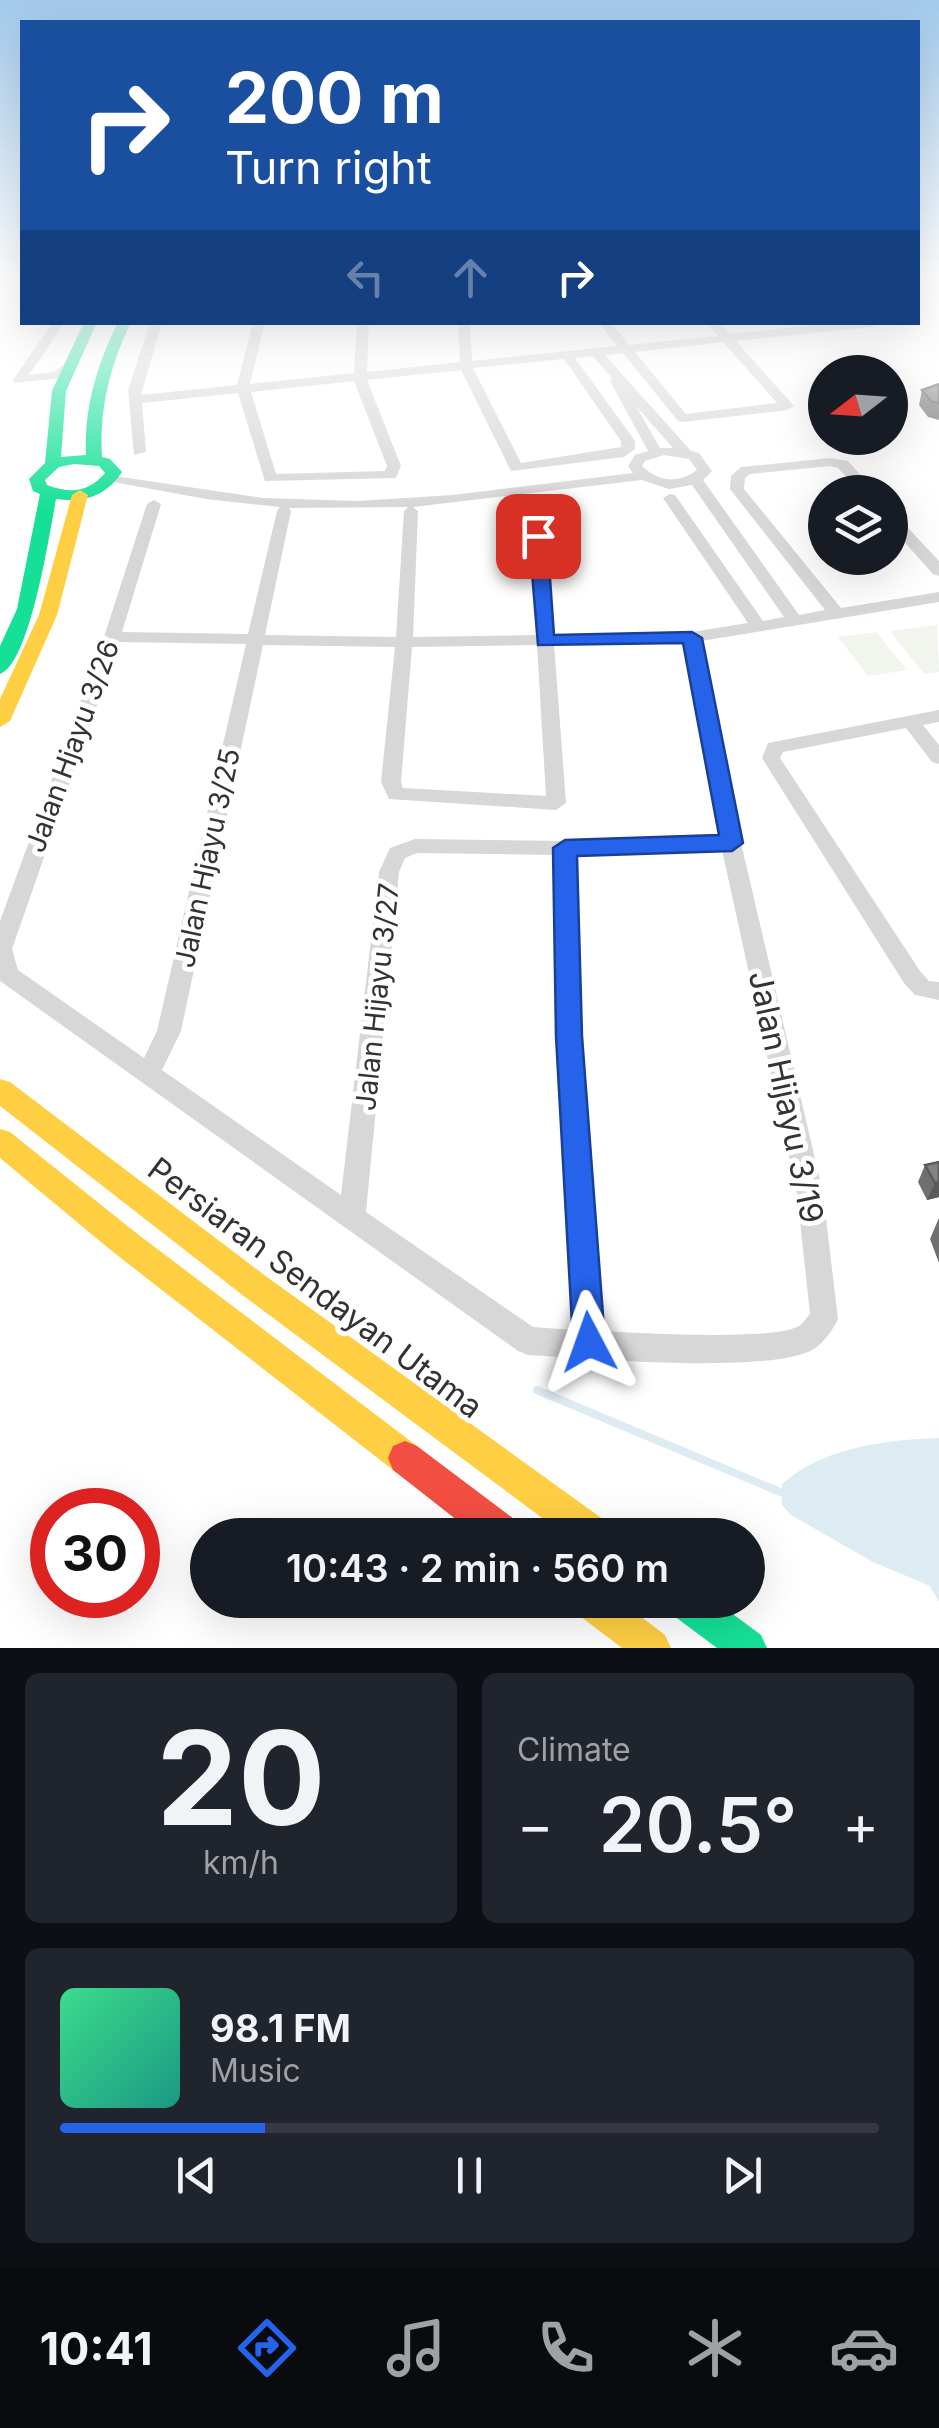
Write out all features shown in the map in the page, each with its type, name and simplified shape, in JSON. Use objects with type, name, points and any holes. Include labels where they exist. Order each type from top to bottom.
[{"type":"street","points":[[19,380],[36,356]]},
{"type":"street","points":[[74,356],[59,391],[53,464],[37,479],[40,488],[49,493],[80,495],[101,488],[106,468],[94,410],[108,356]]},
{"type":"street","points":[[139,452],[134,390],[145,356]]},
{"type":"street","points":[[251,356],[244,388],[270,478],[392,475],[394,466],[359,376],[360,356]]},
{"type":"street","points":[[134,400],[359,376],[466,366],[567,356],[628,441],[628,449],[620,454],[516,468],[466,366],[466,356]]},
{"type":"street","points":[[599,356],[685,453],[704,466],[705,471],[682,487]]},
{"type":"street","points":[[631,356],[683,418],[787,406],[742,356]]},
{"type":"street","points":[[19,380],[58,375],[69,365]]},
{"type":"street","points":[[614,374],[622,398],[655,452]]},
{"type":"street","points":[[19,380],[46,383],[59,391]]},
{"type":"street","points":[[639,471],[640,458],[655,452],[685,453]]},
{"type":"street","points":[[836,614],[737,489],[738,476],[746,470],[819,462],[843,464],[853,475]]},
{"type":"street","points":[[53,464],[106,468],[224,496],[300,503],[412,502],[530,492],[639,471],[660,483],[682,487],[730,548],[754,567],[794,620]]},
{"type":"street","points":[[682,487],[758,626]]},
{"type":"street","points":[[0,668],[32,591],[49,493]]},
{"type":"street","points":[[0,720],[48,615],[80,495]]},
{"type":"street","points":[[411,511],[391,779],[396,794],[556,803],[536,500]]},
{"type":"street","name":"Jalan Hjayu 3/26","points":[[154,504],[112,637],[1,949],[8,975],[352,1216]]},
{"type":"street","name":"Jalan Hjayu 3/25","points":[[148,1074],[169,1031],[284,511]]},
{"type":"street","points":[[908,537],[939,571]]},
{"type":"street","points":[[112,637],[404,642],[692,638],[939,597]]},
{"type":"street","name":"Jalan Hijayu 3/19","points":[[352,1216],[528,1341],[668,1348],[774,1346],[806,1338],[824,1319],[810,1192],[732,843],[692,638]]},
{"type":"street","points":[[939,716],[775,747],[771,758],[912,977],[924,989],[939,991]]},
{"type":"street","points":[[911,722],[939,758]]},
{"type":"street","name":"Jalan Hijayu 3/27","points":[[352,1216],[389,872],[397,853],[416,846],[565,848],[732,843]]},
{"type":"street","points":[[565,848],[569,1036],[589,1342]]},
{"type":"street","name":"Persiaran Sendayan Utama","points":[[0,1090],[272,1299],[571,1518]]},
{"type":"street","points":[[0,1141],[124,1242],[483,1518]]},
{"type":"street","points":[[613,1618],[652,1648]]},
{"type":"street","points":[[707,1618],[748,1648]]},
{"type":"shaded area","points":[[937,625],[939,672],[924,674],[890,631]]},
{"type":"shaded area","points":[[876,632],[907,670],[868,676],[838,637]]},
{"type":"shaded area","points":[[939,1438],[939,1602],[930,1586],[873,1562],[791,1515],[782,1505],[782,1484],[816,1461],[877,1444]]},
{"type":"building","points":[[939,384],[939,403],[932,402],[922,390]]},
{"type":"building","points":[[939,1162],[939,1182],[935,1183],[925,1165]]},
{"type":"waterway","points":[[537,1390],[780,1492]]},
{"type":"traffic: fast","points":[[53,464],[59,391],[75,356]]},
{"type":"traffic: fast","points":[[94,459],[99,388],[110,356]]},
{"type":"traffic: fast","points":[[74,459],[104,462],[114,472],[91,493],[70,496],[39,488],[37,479],[53,464],[74,459]]},
{"type":"traffic: fast","points":[[0,668],[26,609],[49,493]]},
{"type":"traffic: fast","points":[[707,1618],[748,1648]]},
{"type":"traffic: slow","points":[[0,721],[48,615],[80,495]]},
{"type":"traffic: slow","points":[[0,1090],[256,1287],[571,1518]]},
{"type":"traffic: slow","points":[[0,1141],[124,1242],[405,1458]]},
{"type":"traffic: slow","points":[[613,1618],[652,1648]]},
{"type":"traffic: jam","points":[[405,1458],[483,1518]]},
{"type":"route","points":[[538,536],[545,641],[692,638],[732,843],[565,848],[569,1036],[589,1342]]}]
